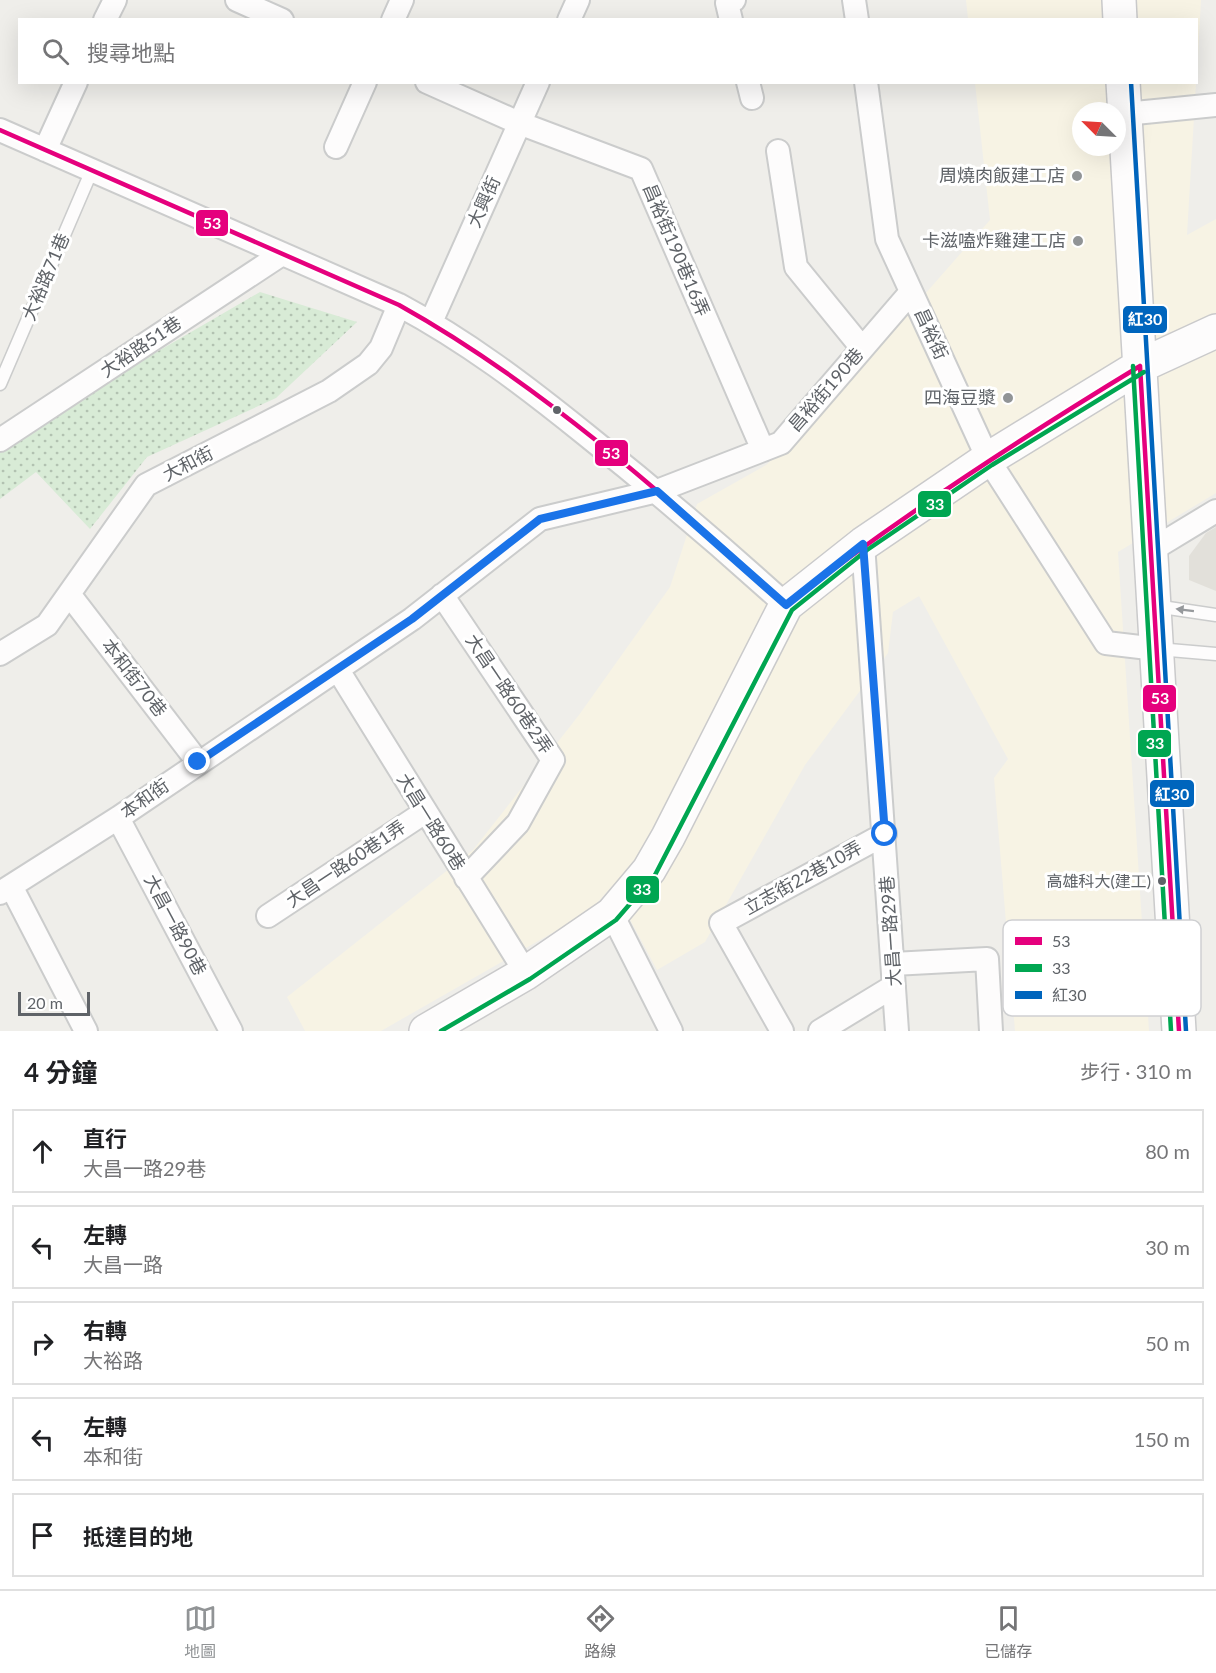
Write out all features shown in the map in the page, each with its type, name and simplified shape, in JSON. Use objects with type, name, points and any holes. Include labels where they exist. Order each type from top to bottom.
[{"type":"street","points":[[106,18],[115,0]]},
{"type":"street","points":[[237,0],[278,18]]},
{"type":"street","points":[[394,18],[402,0]]},
{"type":"street","points":[[570,18],[578,0]]},
{"type":"street","points":[[731,18],[727,3],[734,0]]},
{"type":"street","points":[[854,0],[857,18]]},
{"type":"street","points":[[1119,0],[1120,18]]},
{"type":"street","points":[[45,150],[75,84]]},
{"type":"street","points":[[336,147],[364,84]]},
{"type":"street","name":"昌裕街190巷16弄","points":[[431,84],[519,123],[641,169],[763,450]]},
{"type":"street","name":"大興街","points":[[431,322],[537,84]]},
{"type":"street","name":"昌裕街","points":[[866,84],[887,239],[988,459],[1106,643],[1157,649]]},
{"type":"street","points":[[1173,920],[1124,98],[1216,105]]},
{"type":"street","points":[[0,130],[399,304],[431,322],[500,366],[657,491],[786,605]]},
{"type":"street","points":[[778,151],[796,267],[862,348]]},
{"type":"street","name":"大裕路51巷","points":[[0,440],[282,254]]},
{"type":"street","name":"昌裕街190巷","points":[[657,491],[781,442],[911,292]]},
{"type":"street","name":"大和街","points":[[0,654],[47,625],[146,485],[329,391],[368,364],[381,348],[399,304]]},
{"type":"street","points":[[426,1031],[526,973],[612,914],[649,870],[668,837],[786,605],[863,544],[988,459],[1140,366],[1216,331]]},
{"type":"street","name":"本和街","points":[[5,889],[118,818],[198,762],[338,670],[442,595],[540,519],[657,491]]},
{"type":"street","points":[[1150,551],[1216,511]]},
{"type":"street","name":"大昌一路29巷","points":[[863,544],[897,1031]]},
{"type":"street","name":"本和街70巷","points":[[69,594],[198,762]]},
{"type":"street","name":"大昌一路60巷2弄","points":[[442,595],[553,760],[518,823],[466,878]]},
{"type":"street","name":"大昌一路60巷","points":[[338,670],[526,973]]},
{"type":"street","name":"大昌一路60巷1弄","points":[[268,916],[425,812]]},
{"type":"street","name":"大昌一路90巷","points":[[118,818],[231,1031]]},
{"type":"street","name":"立志街22巷10弄","points":[[782,1031],[721,923],[885,834]]},
{"type":"street","points":[[5,889],[86,1031]]},
{"type":"street","points":[[612,914],[671,1031]]},
{"type":"street","points":[[893,964],[987,959],[991,1031]]},
{"type":"street","points":[[820,1031],[894,986]]},
{"type":"street","points":[[1178,1016],[1179,1031]]},
{"type":"lane","name":"大裕路71巷","points":[[0,384],[92,170]]},
{"type":"lane","points":[[1154,606],[1216,615]]},
{"type":"lane","points":[[1157,649],[1216,654]]},
{"type":"shaded area","points":[[966,0],[1201,0],[1198,56],[1198,18],[968,18]]},
{"type":"shaded area","points":[[975,84],[1196,84],[1187,235],[1216,219],[1216,493],[1118,552],[1142,920],[1006,920],[994,778],[1008,759],[919,596],[893,612],[888,653],[805,765],[705,942],[657,970],[612,886],[589,912],[381,1031],[305,1031],[287,997],[473,850],[579,715],[670,587],[697,504],[766,465],[802,434],[990,220]]},
{"type":"shaded area","points":[[1216,527],[1216,591],[1189,580],[1189,556],[1206,533]]},
{"type":"shaded area","points":[[1014,1016],[1148,1016],[1149,1031],[1015,1031]]},
{"type":"green space","points":[[260,292],[357,322],[276,398],[147,457],[90,529],[36,472],[0,499],[0,449],[81,396]]},
{"type":"transit line","name":"紅30","points":[[1131,84],[1180,920]]},
{"type":"transit line","name":"53","points":[[0,130],[399,305],[451,336],[502,370],[601,444],[786,605]]},
{"type":"transit line","name":"33","points":[[1133,366],[1165,920]]},
{"type":"transit line","name":"53","points":[[1140,366],[1172,920]]},
{"type":"transit line","name":"53","points":[[786,605],[872,541],[960,480],[1140,366]]},
{"type":"transit line","name":"33","points":[[441,1031],[530,979],[616,920],[655,875],[792,610],[867,550],[992,465],[1144,372]]},
{"type":"transit line","name":"33","points":[[1170,1016],[1171,1031]]},
{"type":"transit line","name":"53","points":[[1178,1016],[1179,1031]]},
{"type":"transit line","name":"紅30","points":[[1185,1016],[1186,1031]]},
{"type":"place","name":"周燒肉飯建工店","points":[[1077,176]]},
{"type":"place","name":"卡滋嗑炸雞建工店","points":[[1078,241]]},
{"type":"place","name":"四海豆漿","points":[[1008,398]]},
{"type":"place","name":"高雄科大(建工)","points":[[1162,881]]},
{"type":"route","points":[[198,762],[412,619],[540,519],[657,491],[786,605],[863,544],[885,834]]}]
